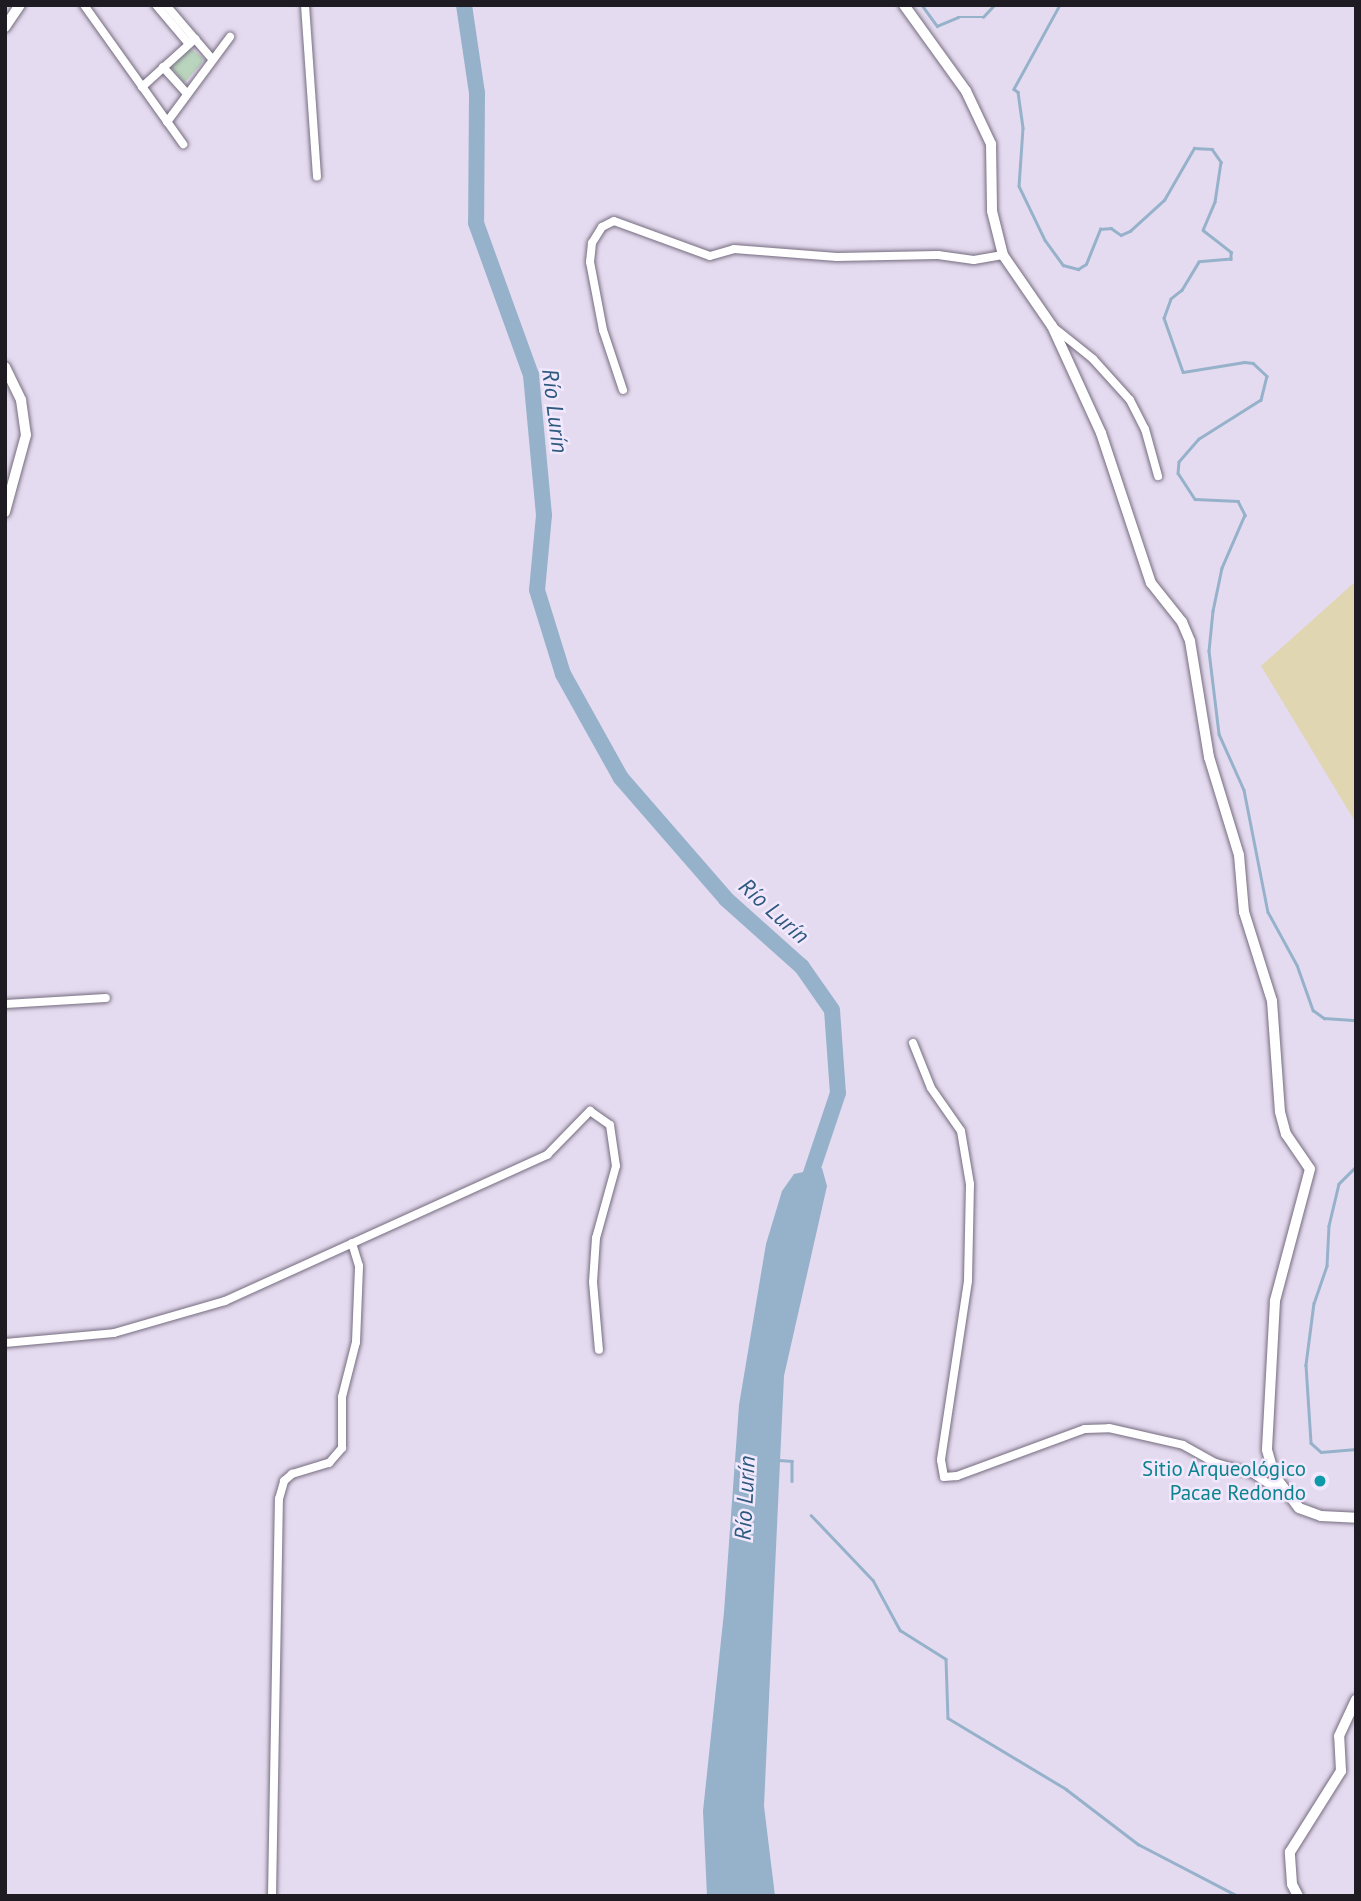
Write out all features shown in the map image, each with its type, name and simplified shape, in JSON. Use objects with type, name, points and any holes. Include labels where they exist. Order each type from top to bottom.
[{"type":"main road","points":[[5,27],[20,5]]},
{"type":"main road","points":[[5,367],[21,400],[26,435],[5,512]]},
{"type":"street","points":[[84,5],[183,144]]},
{"type":"street","points":[[156,5],[213,60]]},
{"type":"street","points":[[166,5],[192,42]]},
{"type":"street","points":[[305,5],[317,177]]},
{"type":"street","points":[[904,5],[966,91],[991,144],[992,211],[1003,256],[1052,326],[1101,433],[1150,583],[1182,622],[1190,640],[1209,757],[1239,855],[1244,912],[1272,1001],[1280,1112],[1286,1134],[1310,1169],[1275,1301],[1269,1358],[1267,1450],[1287,1496]]},
{"type":"street","points":[[167,122],[230,37]]},
{"type":"street","points":[[142,87],[192,42]]},
{"type":"street","points":[[163,67],[187,94]]},
{"type":"street","points":[[623,390],[604,330],[590,262],[592,243],[602,227],[614,221],[710,256],[734,249],[837,257],[938,255],[974,260],[1003,256]]},
{"type":"street","points":[[1052,326],[1093,359],[1130,400],[1145,429],[1158,476]]},
{"type":"street","points":[[5,1004],[106,998]]},
{"type":"street","points":[[913,1043],[931,1088],[961,1131],[970,1184],[968,1281],[941,1461],[944,1477],[957,1476],[1084,1429],[1109,1428],[1183,1445],[1216,1462],[1252,1473],[1287,1496],[1299,1508],[1321,1516],[1356,1518]]},
{"type":"street","points":[[5,1343],[114,1333],[225,1301],[547,1154],[590,1111],[610,1125],[616,1166],[596,1238],[593,1282],[599,1350]]},
{"type":"street","points":[[272,1896],[279,1499],[284,1481],[292,1474],[329,1463],[342,1448],[342,1396],[356,1342],[359,1266],[352,1243]]},
{"type":"street","points":[[1298,1896],[1292,1884],[1290,1852],[1341,1771],[1339,1736],[1356,1700]]},
{"type":"green space","points":[[190,48],[203,58],[202,63],[184,83],[171,67]]},
{"type":"sand","points":[[1356,581],[1356,823],[1261,666]]},
{"type":"water","points":[[822,1168],[827,1186],[784,1376],[764,1806],[775,1896],[707,1896],[703,1811],[724,1612],[739,1405],[766,1244],[782,1191],[794,1174]]},
{"type":"waterway","name":"Río Lurín","points":[[464,5],[477,93],[476,223],[531,375],[544,515],[537,590],[563,674],[621,778],[726,899],[802,967],[832,1010],[838,1093],[805,1191]]},
{"type":"waterway","points":[[922,5],[937,26],[958,17],[983,17],[994,5]]},
{"type":"waterway","points":[[1060,5],[1014,89],[1018,92],[1023,128],[1019,186],[1045,240],[1063,265],[1078,269],[1086,264],[1100,229],[1111,228],[1121,235],[1130,231],[1164,200],[1194,148],[1212,149],[1221,162],[1215,202],[1203,230],[1231,252],[1231,259],[1199,262],[1182,290],[1171,299],[1164,318],[1183,372],[1244,362],[1253,363],[1267,376],[1261,400],[1199,439],[1179,462],[1178,473],[1195,499],[1238,501],[1245,515],[1222,568],[1213,611],[1209,651],[1219,734],[1244,790],[1268,912],[1297,965],[1313,1010],[1324,1018],[1356,1020]]},
{"type":"waterway","points":[[1356,1167],[1339,1184],[1329,1226],[1327,1266],[1314,1303],[1306,1365],[1311,1443],[1321,1452],[1356,1449]]},
{"type":"waterway","points":[[779,1460],[792,1461],[792,1481]]},
{"type":"waterway","points":[[811,1515],[873,1580],[900,1630],[946,1659],[948,1718],[1066,1789],[1138,1844],[1238,1896]]},
{"type":"place","name":"Sitio Arqueológico Pacae Redondo","points":[[1320,1481]]}]
